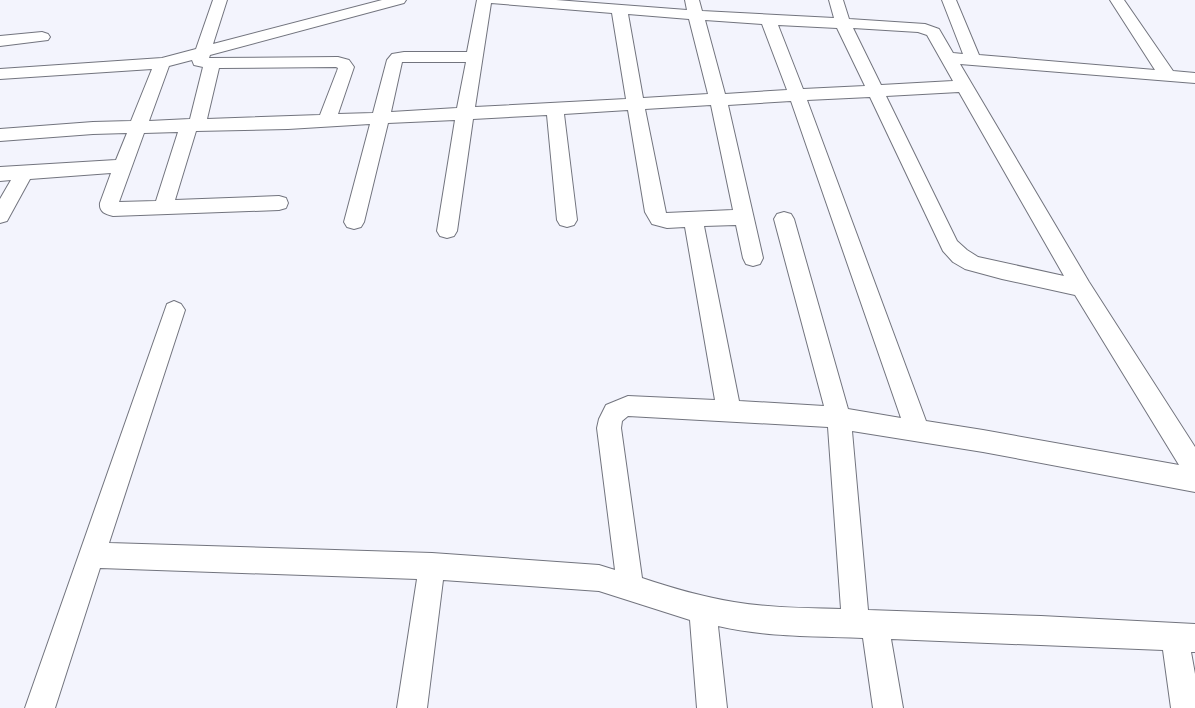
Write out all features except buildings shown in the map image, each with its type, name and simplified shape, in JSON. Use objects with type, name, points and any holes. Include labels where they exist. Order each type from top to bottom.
[{"type":"street","points":[[163,207],[193,125],[220,0]]},
{"type":"street","points":[[208,58],[399,0]]},
{"type":"street","points":[[447,231],[464,114],[484,0]]},
{"type":"street","points":[[496,0],[567,3],[619,9],[694,8],[768,20],[927,29],[933,32],[1082,288],[1195,469]]},
{"type":"street","points":[[836,0],[843,24],[950,246],[960,256],[972,263],[1082,288]]},
{"type":"street","points":[[949,0],[973,60]]},
{"type":"street","points":[[1117,0],[1168,76]]},
{"type":"street","points":[[694,8],[718,99],[753,258]]},
{"type":"street","points":[[619,9],[655,212],[658,219],[667,221],[744,216]]},
{"type":"street","points":[[768,20],[797,96],[917,430]]},
{"type":"street","points":[[0,41],[42,37]]},
{"type":"street","points":[[354,222],[395,60],[398,58],[474,57]]},
{"type":"street","points":[[0,74],[162,63],[208,58],[338,62],[344,64],[346,67],[327,121]]},
{"type":"street","points":[[949,58],[1195,78]]},
{"type":"street","points":[[162,63],[109,203],[109,207],[113,209],[279,203]]},
{"type":"street","points":[[0,135],[93,128],[327,121],[965,86]]},
{"type":"street","points":[[555,109],[567,220]]},
{"type":"street","points":[[0,174],[123,166]]},
{"type":"street","points":[[0,216],[24,173]]},
{"type":"street","points":[[784,219],[838,418],[865,624],[888,708]]},
{"type":"street","points":[[693,220],[729,411]]},
{"type":"street","points":[[40,708],[174,310]]},
{"type":"street","points":[[630,586],[609,428],[610,418],[617,409],[628,406],[838,418],[983,441],[1195,480]]},
{"type":"street","points":[[91,555],[432,566],[599,578],[630,586],[681,604],[734,616],[781,621],[1041,630],[1185,637],[1186,708]]},
{"type":"street","points":[[412,708],[432,566]]},
{"type":"street","points":[[703,609],[712,708]]}]
